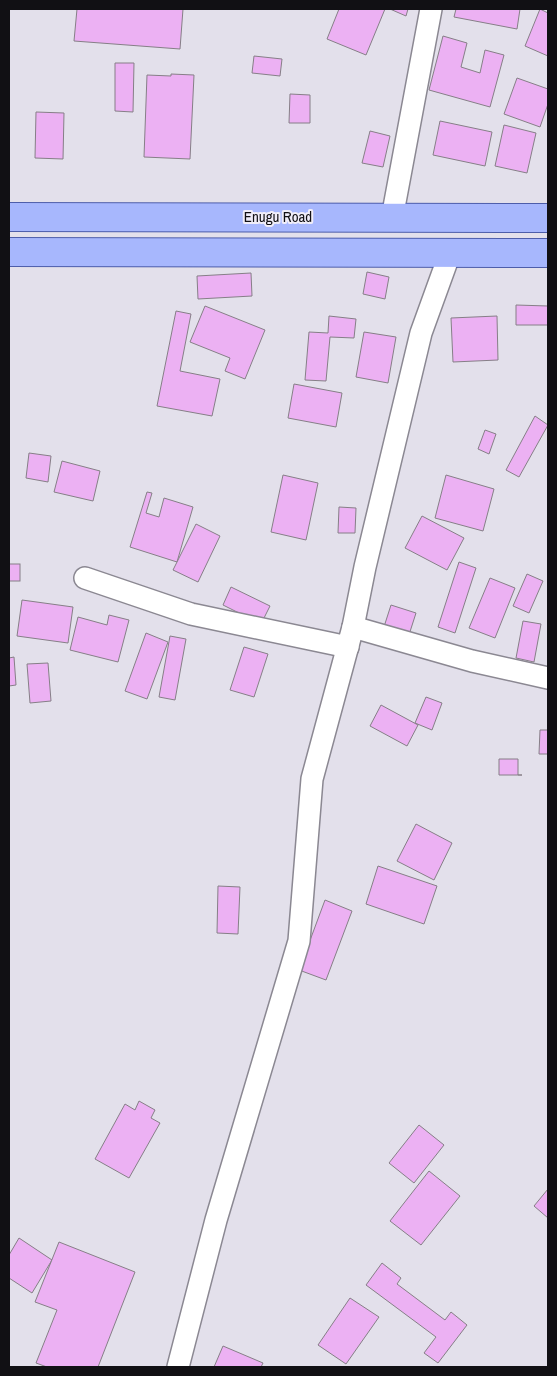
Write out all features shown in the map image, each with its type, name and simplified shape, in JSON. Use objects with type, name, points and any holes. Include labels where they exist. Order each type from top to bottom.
[{"type":"main road","name":"Enugu Road","points":[[9,217],[548,218]]},
{"type":"main road","points":[[9,252],[548,253]]},
{"type":"street","points":[[392,218],[431,9]]},
{"type":"street","points":[[178,1367],[216,1220],[299,941],[312,780],[351,637],[365,567],[421,333],[450,253]]},
{"type":"street","points":[[85,578],[191,614],[351,637],[548,678]]},
{"type":"building","points":[[77,9],[183,9],[180,49],[74,41]]},
{"type":"building","points":[[339,9],[385,9],[366,55],[327,39]]},
{"type":"building","points":[[390,9],[408,9],[406,16]]},
{"type":"building","points":[[456,9],[520,9],[517,29],[454,17]]},
{"type":"building","points":[[540,9],[548,13],[548,56],[525,46]]},
{"type":"building","points":[[443,36],[467,43],[461,67],[480,73],[485,50],[504,55],[490,107],[429,90]]},
{"type":"building","points":[[254,56],[282,59],[280,76],[252,73]]},
{"type":"building","points":[[115,63],[134,63],[133,112],[115,111]]},
{"type":"building","points":[[171,74],[194,75],[190,159],[144,157],[147,75],[171,76]]},
{"type":"building","points":[[517,78],[548,89],[548,104],[540,127],[504,114]]},
{"type":"building","points":[[290,94],[310,95],[310,123],[289,123]]},
{"type":"building","points":[[36,112],[64,113],[63,159],[35,158]]},
{"type":"building","points":[[440,121],[492,132],[485,166],[433,155]]},
{"type":"building","points":[[504,125],[536,133],[527,173],[495,166]]},
{"type":"building","points":[[370,131],[390,136],[383,167],[362,163]]},
{"type":"building","points":[[367,272],[389,277],[385,299],[363,294]]},
{"type":"building","points":[[251,273],[252,296],[198,299],[197,276]]},
{"type":"building","points":[[516,305],[548,306],[548,325],[516,325]]},
{"type":"building","points":[[205,306],[265,330],[245,379],[225,371],[230,358],[190,342]]},
{"type":"building","points":[[176,311],[191,314],[180,371],[220,379],[212,416],[157,406]]},
{"type":"building","points":[[329,316],[356,319],[354,338],[330,337],[326,381],[305,380],[309,332],[328,333]]},
{"type":"building","points":[[497,316],[498,360],[453,362],[451,318]]},
{"type":"building","points":[[364,332],[396,337],[388,383],[356,377]]},
{"type":"building","points":[[294,384],[342,393],[336,427],[288,418]]},
{"type":"building","points":[[535,416],[548,425],[519,477],[506,470]]},
{"type":"building","points":[[485,430],[496,434],[489,454],[478,449]]},
{"type":"building","points":[[29,453],[51,456],[48,482],[26,478]]},
{"type":"building","points":[[62,461],[100,471],[93,501],[54,492]]},
{"type":"building","points":[[283,475],[318,483],[306,540],[271,532]]},
{"type":"building","points":[[446,475],[494,489],[483,531],[435,518]]},
{"type":"building","points":[[147,492],[152,493],[146,513],[159,517],[164,498],[193,507],[177,562],[130,547]]},
{"type":"building","points":[[339,507],[356,508],[355,533],[338,533]]},
{"type":"building","points":[[422,516],[464,538],[447,570],[405,548]]},
{"type":"building","points":[[196,524],[220,536],[198,582],[173,570]]},
{"type":"building","points":[[459,562],[476,568],[455,633],[438,627]]},
{"type":"building","points":[[9,564],[20,564],[20,581],[9,581]]},
{"type":"building","points":[[527,574],[543,581],[529,613],[513,606]]},
{"type":"building","points":[[490,578],[515,588],[495,638],[469,628]]},
{"type":"building","points":[[231,587],[270,606],[261,624],[223,605]]},
{"type":"building","points":[[22,600],[73,607],[68,643],[17,636]]},
{"type":"building","points":[[391,605],[416,613],[407,641],[382,633]]},
{"type":"building","points":[[109,615],[129,620],[118,662],[70,650],[78,617],[107,625]]},
{"type":"building","points":[[523,621],[541,624],[534,662],[516,658]]},
{"type":"building","points":[[146,633],[168,642],[147,699],[125,691]]},
{"type":"building","points":[[170,636],[186,639],[175,700],[159,697]]},
{"type":"building","points":[[244,647],[268,654],[254,697],[230,690]]},
{"type":"building","points":[[14,657],[16,685],[9,686],[9,658]]},
{"type":"building","points":[[48,663],[51,701],[30,703],[27,664]]},
{"type":"building","points":[[426,697],[442,703],[432,730],[415,723]]},
{"type":"building","points":[[381,705],[418,725],[407,746],[370,726]]},
{"type":"building","points":[[540,730],[548,730],[548,754],[539,754]]},
{"type":"building","points":[[499,759],[518,759],[518,775],[499,775]]},
{"type":"building","points":[[416,824],[452,843],[434,880],[397,861]]},
{"type":"building","points":[[378,866],[437,886],[424,924],[366,904]]},
{"type":"building","points":[[218,886],[240,887],[238,934],[217,933]]},
{"type":"building","points":[[325,900],[352,911],[326,980],[299,970]]},
{"type":"building","points":[[139,1101],[155,1110],[151,1118],[160,1123],[129,1178],[95,1159],[125,1104],[135,1110]]},
{"type":"building","points":[[419,1125],[444,1145],[414,1183],[389,1163]]},
{"type":"building","points":[[429,1171],[460,1196],[421,1245],[390,1221]]},
{"type":"building","points":[[548,1189],[548,1218],[534,1206]]},
{"type":"building","points":[[19,1238],[52,1260],[32,1293],[9,1278],[9,1255]]},
{"type":"building","points":[[59,1242],[135,1272],[98,1367],[47,1367],[36,1363],[57,1310],[35,1302]]},
{"type":"building","points":[[382,1263],[401,1278],[397,1284],[445,1320],[451,1312],[467,1325],[438,1363],[424,1353],[436,1337],[366,1285]]},
{"type":"building","points":[[350,1298],[379,1317],[346,1364],[318,1345]]},
{"type":"building","points":[[223,1346],[263,1363],[261,1367],[214,1367]]}]
